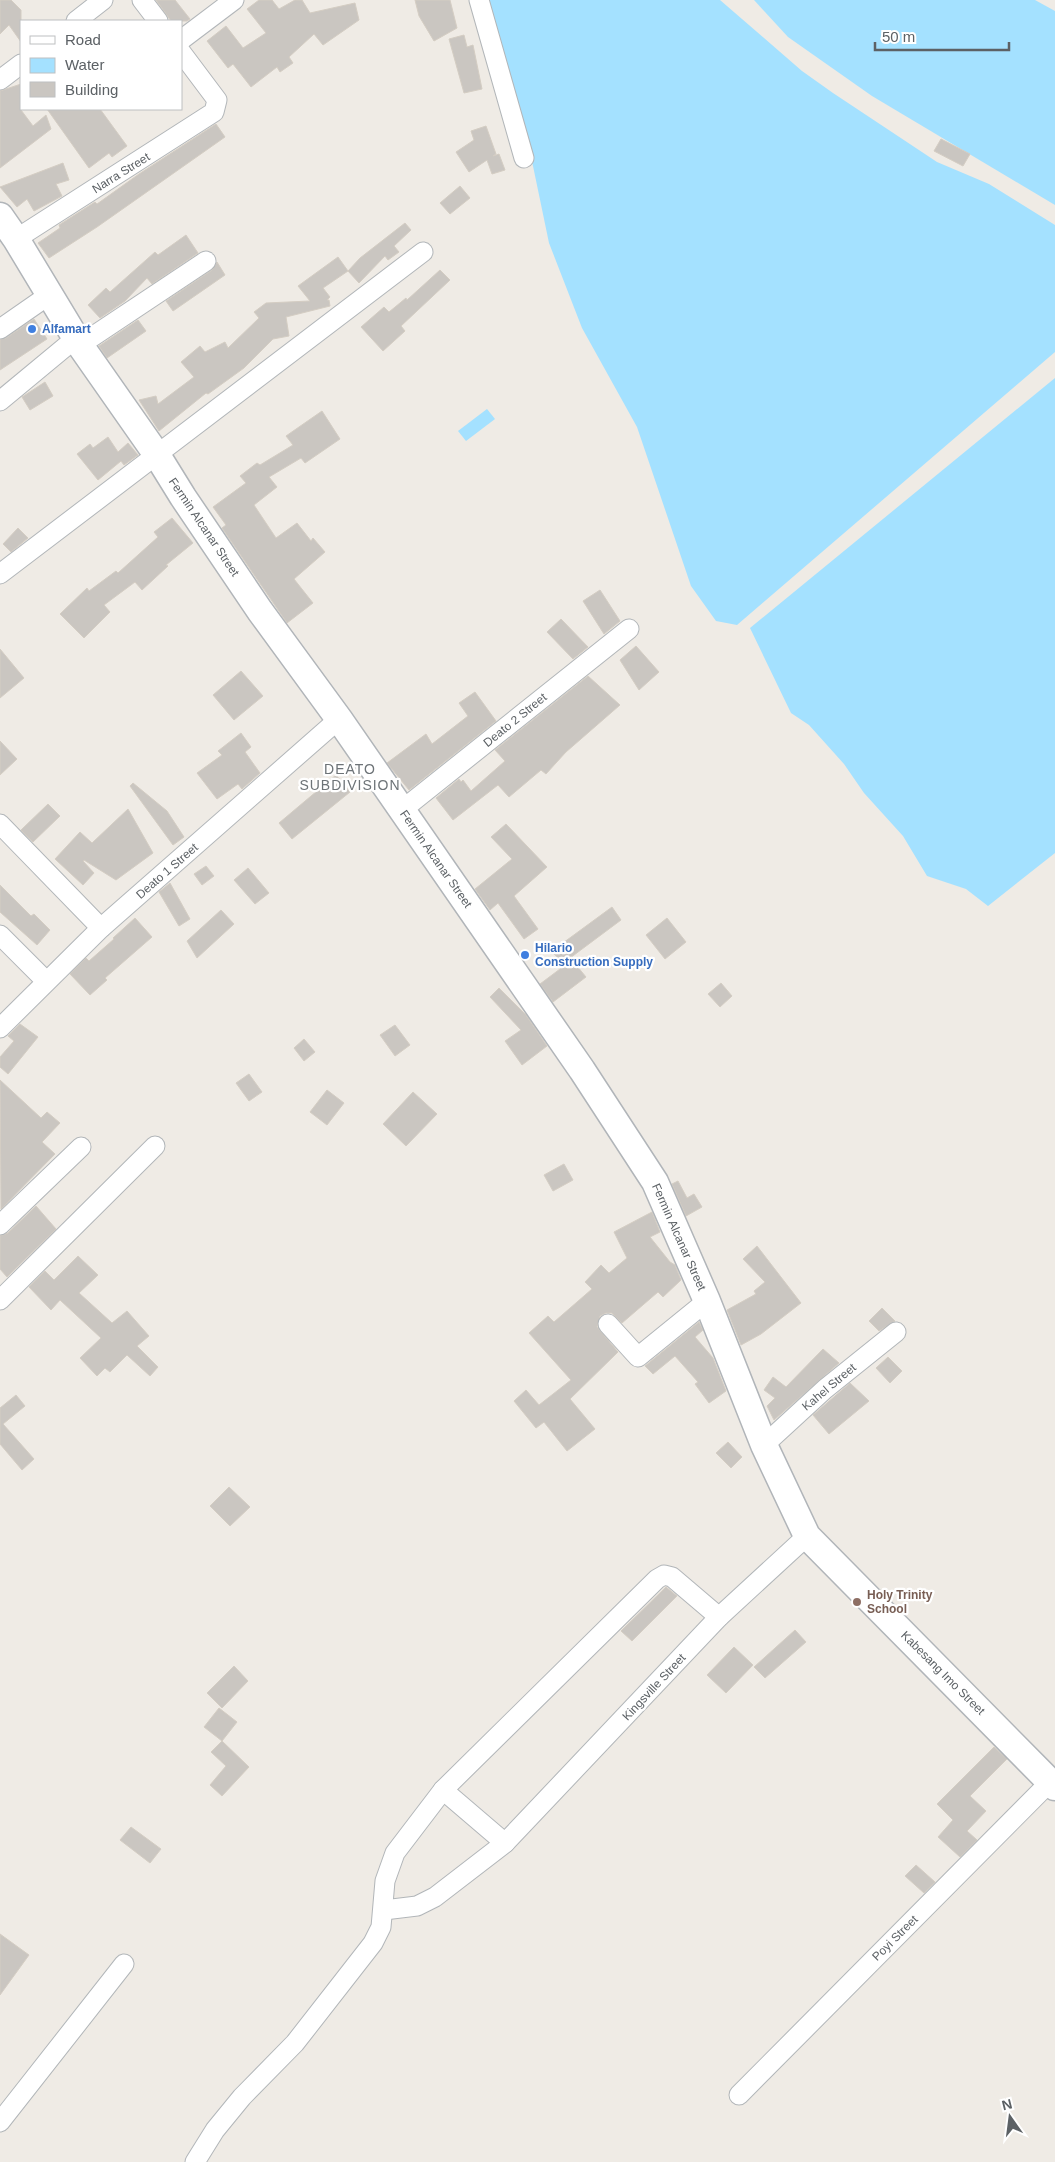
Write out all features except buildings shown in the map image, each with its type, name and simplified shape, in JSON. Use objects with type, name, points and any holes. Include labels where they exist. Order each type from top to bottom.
[{"type":"main road","name":"Fermin Alcanar Street","points":[[0,216],[78,342],[157,455],[260,611],[339,719],[582,1070],[655,1182],[707,1301],[764,1445],[782,1484]]},
{"type":"main road","name":"Kabesang Imo Street","points":[[782,1484],[808,1536],[1053,1784]]},
{"type":"street","points":[[77,20],[103,0]]},
{"type":"street","points":[[142,0],[157,20]]},
{"type":"street","points":[[182,39],[234,0]]},
{"type":"street","points":[[479,0],[524,158]]},
{"type":"street","name":"Narra Street","points":[[16,239],[214,112],[217,100],[182,53]]},
{"type":"street","points":[[0,80],[20,65]]},
{"type":"street","points":[[0,574],[423,252]]},
{"type":"street","points":[[0,401],[78,342],[206,261]]},
{"type":"street","points":[[0,329],[49,295]]},
{"type":"street","name":"Deato 2 Street","points":[[402,810],[629,629]]},
{"type":"street","name":"Deato 1 Street","points":[[2,1022],[101,928],[339,719]]},
{"type":"street","points":[[0,824],[101,928]]},
{"type":"street","points":[[0,935],[46,980]]},
{"type":"street","points":[[0,1300],[155,1146]]},
{"type":"street","points":[[0,1225],[81,1147]]},
{"type":"street","points":[[608,1324],[638,1357],[707,1301]]},
{"type":"street","name":"Kahel Street","points":[[764,1445],[825,1389],[896,1332]]},
{"type":"street","name":"Kingsville Street","points":[[384,1910],[418,1906],[435,1897],[505,1843],[719,1617],[808,1536]]},
{"type":"street","points":[[195,2162],[215,2130],[242,2097],[295,2042],[373,1943],[381,1927],[386,1881],[395,1853],[443,1790],[656,1578],[664,1575],[672,1577],[719,1617]]},
{"type":"street","name":"Poyi Street","points":[[739,2095],[1053,1784]]},
{"type":"street","points":[[443,1790],[505,1843]]},
{"type":"street","points":[[0,2122],[124,1964]]},
{"type":"water","points":[[485,0],[720,0],[802,71],[833,93],[937,162],[989,184],[1055,225],[1055,352],[737,625],[716,621],[691,586],[637,427],[582,328],[549,243],[533,166]]},
{"type":"water","points":[[754,0],[1035,0],[1055,11],[1055,205],[872,96],[788,37]]},
{"type":"water","points":[[1055,378],[1055,853],[988,906],[966,889],[927,876],[903,836],[864,793],[844,764],[809,725],[791,713],[750,628]]},
{"type":"water","points":[[487,409],[495,419],[466,441],[458,431]]},
{"type":"place","name":"Alfamart","points":[[32,329]]},
{"type":"place","name":"Hilario Construction Supply","points":[[525,955]]},
{"type":"place","name":"Holy Trinity School","points":[[857,1602]]},
{"type":"district","name":"DEATO SUBDIVISION","points":[[350,778]]}]
